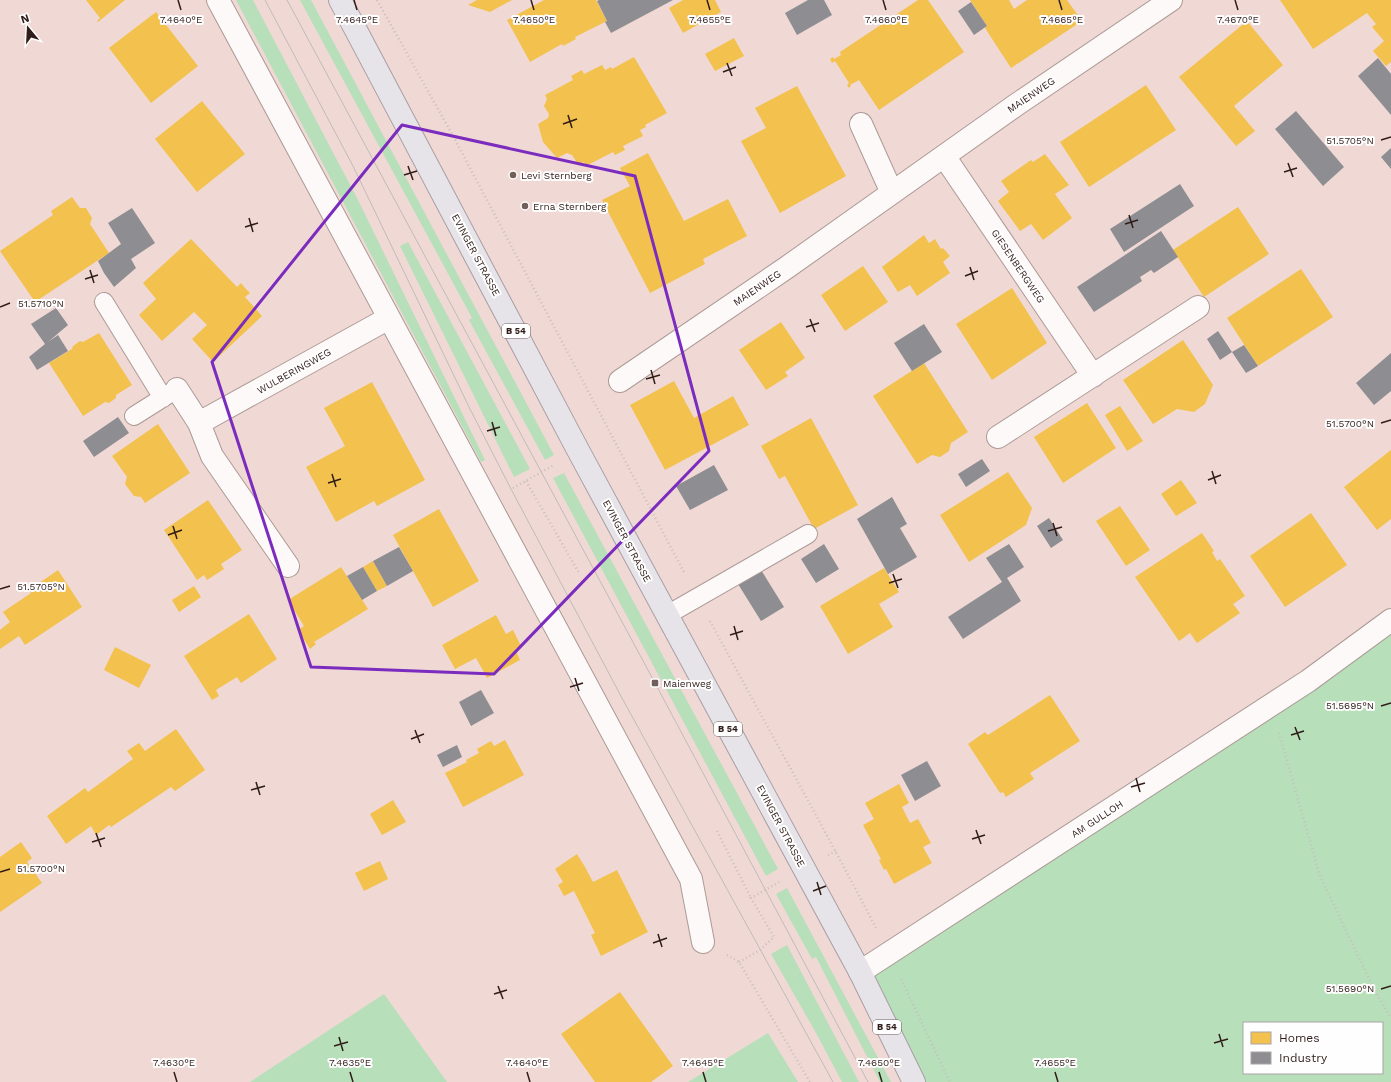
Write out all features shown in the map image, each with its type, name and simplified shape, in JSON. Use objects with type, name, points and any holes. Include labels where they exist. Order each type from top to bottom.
[{"type":"main road","name":"EVINGER STRASSE","points":[[340,0],[579,452],[860,972],[914,1082]]},
{"type":"street","points":[[218,0],[691,879],[703,942]]},
{"type":"street","name":"MAIENWEG","points":[[620,381],[786,268],[1016,105],[1171,0]]},
{"type":"street","points":[[861,124],[892,193]]},
{"type":"street","name":"GIESENBERGWEG","points":[[944,156],[1093,376]]},
{"type":"street","points":[[998,437],[1198,307]]},
{"type":"street","name":"WULBERINGWEG","points":[[199,423],[389,318]]},
{"type":"street","points":[[170,394],[199,423],[212,456],[288,566]]},
{"type":"street","name":"AM GULLOH","points":[[860,972],[1308,681],[1391,620]]},
{"type":"lane","points":[[104,302],[170,394],[134,416]]},
{"type":"lane","points":[[667,615],[808,534]]},
{"type":"path","points":[[377,0],[452,134],[697,598],[836,851],[889,954],[950,1082]]},
{"type":"path","points":[[488,503],[579,452]]},
{"type":"path","points":[[526,481],[579,572]]},
{"type":"path","points":[[1272,704],[1320,876],[1375,991],[1391,1018]]},
{"type":"path","points":[[717,831],[751,898]]},
{"type":"path","points":[[739,962],[760,950],[774,937]]},
{"type":"path","points":[[703,942],[739,962],[810,1082]]},
{"type":"highlighted area","points":[[402,125],[635,176],[709,451],[494,674],[311,667],[212,362]]},
{"type":"green space","points":[[236,0],[253,0],[359,202],[485,460],[481,462]]},
{"type":"green space","points":[[300,0],[311,0],[554,455],[545,460],[469,320],[472,318]]},
{"type":"green space","points":[[408,242],[530,469],[514,477],[400,246]]},
{"type":"green space","points":[[564,473],[778,869],[766,876],[553,478]]},
{"type":"green space","points":[[1391,620],[1391,1082],[914,1082],[860,972]]},
{"type":"green space","points":[[787,888],[891,1082],[880,1082],[816,957],[812,959],[776,894]]},
{"type":"green space","points":[[787,945],[859,1082],[842,1082],[771,954]]},
{"type":"green space","points":[[384,994],[447,1082],[250,1082]]},
{"type":"green space","points":[[768,1033],[798,1082],[688,1082]]},
{"type":"building: Homes","points":[[86,0],[125,0],[98,22],[97,21],[100,18]]},
{"type":"building: Homes","points":[[477,0],[512,0],[490,12],[468,5]]},
{"type":"building: Homes","points":[[544,0],[596,0],[607,21],[575,37],[576,39],[563,46],[562,44],[530,62],[507,20]]},
{"type":"building: Homes","points":[[683,0],[715,0],[721,12],[683,33],[669,8]]},
{"type":"building: Homes","points":[[918,0],[928,0],[964,52],[879,110],[859,80],[850,85],[851,86],[849,88],[847,85],[849,83],[835,61],[832,63],[830,59],[833,57],[834,59],[841,55],[840,52]]},
{"type":"building: Homes","points":[[970,0],[1009,0],[1014,9],[1027,0],[1067,0],[1082,21],[1011,68],[985,28],[987,26]]},
{"type":"building: Homes","points":[[1280,0],[1391,0],[1391,62],[1386,66],[1373,51],[1384,41],[1372,27],[1376,24],[1367,13],[1313,49]]},
{"type":"building: Homes","points":[[156,12],[198,66],[151,103],[109,48]]},
{"type":"building: Homes","points":[[1247,21],[1283,65],[1234,106],[1255,131],[1236,146],[1179,77]]},
{"type":"building: Homes","points":[[734,38],[744,56],[715,71],[705,54]]},
{"type":"building: Homes","points":[[634,57],[667,113],[645,125],[646,127],[640,130],[643,136],[623,146],[625,150],[615,155],[613,152],[586,166],[584,162],[578,164],[572,155],[567,153],[557,158],[543,142],[538,124],[548,118],[549,114],[544,106],[547,99],[545,95],[573,80],[571,76],[582,70],[584,74],[602,65],[605,70],[611,67],[612,69]]},
{"type":"building: Homes","points":[[1146,85],[1176,130],[1089,187],[1060,142]]},
{"type":"building: Homes","points":[[797,86],[846,176],[780,213],[741,141],[766,128],[755,108]]},
{"type":"building: Homes","points":[[202,101],[245,154],[197,192],[155,139]]},
{"type":"building: Homes","points":[[648,153],[684,221],[728,199],[747,236],[703,259],[705,264],[650,293],[602,200],[630,186],[620,168]]},
{"type":"building: Homes","points":[[1045,154],[1069,185],[1055,194],[1072,218],[1043,240],[1031,224],[1020,231],[998,201],[1009,192],[1001,181],[1031,160],[1033,162]]},
{"type":"building: Homes","points":[[72,197],[80,208],[86,208],[92,218],[90,224],[109,253],[35,302],[0,251],[53,215],[51,211]]},
{"type":"building: Homes","points":[[1238,207],[1269,254],[1204,297],[1173,250]]},
{"type":"building: Homes","points":[[924,235],[929,243],[935,239],[941,249],[943,248],[950,256],[943,262],[950,273],[917,296],[910,285],[898,292],[882,267]]},
{"type":"building: Homes","points":[[191,239],[237,287],[241,283],[250,293],[245,297],[262,316],[213,362],[192,339],[207,325],[194,312],[162,341],[139,315],[156,299],[143,283]]},
{"type":"building: Homes","points":[[863,266],[888,302],[845,331],[821,295]]},
{"type":"building: Homes","points":[[1301,269],[1333,317],[1258,366],[1227,318]]},
{"type":"building: Homes","points":[[1012,288],[1047,343],[992,380],[956,324]]},
{"type":"building: Homes","points":[[781,322],[805,358],[785,372],[788,376],[766,390],[739,350]]},
{"type":"building: Homes","points":[[99,333],[132,385],[116,395],[116,398],[109,403],[105,402],[83,416],[49,363],[72,349],[73,346],[80,341],[83,342]]},
{"type":"building: Homes","points":[[1183,340],[1213,385],[1205,404],[1194,412],[1177,409],[1153,424],[1123,380]]},
{"type":"building: Homes","points":[[924,363],[968,432],[951,443],[949,451],[940,457],[932,455],[917,464],[873,396]]},
{"type":"building: Homes","points":[[674,381],[694,418],[733,396],[749,425],[665,470],[630,405]]},
{"type":"building: Homes","points":[[372,382],[425,480],[377,506],[374,501],[336,522],[306,467],[345,446],[324,408]]},
{"type":"building: Homes","points":[[1087,403],[1116,448],[1063,483],[1034,437]]},
{"type":"building: Homes","points":[[1120,406],[1143,441],[1127,451],[1105,415]]},
{"type":"building: Homes","points":[[811,418],[858,505],[814,529],[785,476],[779,479],[761,446]]},
{"type":"building: Homes","points":[[158,424],[190,473],[145,503],[141,497],[134,496],[125,484],[127,477],[112,456]]},
{"type":"building: Homes","points":[[1391,450],[1391,519],[1377,530],[1344,487]]},
{"type":"building: Homes","points":[[1008,472],[1032,508],[1026,525],[969,562],[940,515]]},
{"type":"building: Homes","points":[[1181,480],[1197,503],[1176,516],[1161,494]]},
{"type":"building: Homes","points":[[208,500],[242,550],[221,564],[224,569],[207,580],[204,575],[197,580],[164,530]]},
{"type":"building: Homes","points":[[1120,506],[1150,550],[1126,566],[1096,521]]},
{"type":"building: Homes","points":[[439,509],[479,581],[433,607],[393,535]]},
{"type":"building: Homes","points":[[1311,513],[1347,565],[1285,607],[1250,556]]},
{"type":"building: Homes","points":[[1202,533],[1214,551],[1212,552],[1217,561],[1220,559],[1245,596],[1233,604],[1240,613],[1197,643],[1190,633],[1179,641],[1135,577]]},
{"type":"building: Homes","points":[[373,561],[387,586],[377,591],[363,567]]},
{"type":"building: Homes","points":[[341,567],[368,609],[314,642],[316,644],[310,649],[298,630],[304,626],[288,600]]},
{"type":"building: Homes","points":[[884,568],[899,592],[879,604],[893,627],[848,654],[820,606]]},
{"type":"building: Homes","points":[[58,570],[82,607],[25,645],[19,636],[0,649],[0,630],[10,622],[3,612],[31,593],[29,590]]},
{"type":"building: Homes","points":[[194,586],[201,597],[179,612],[172,600]]},
{"type":"building: Homes","points":[[249,614],[277,659],[241,683],[237,677],[216,690],[219,696],[212,700],[184,656]]},
{"type":"building: Homes","points":[[496,615],[506,634],[513,630],[521,646],[515,649],[520,660],[487,678],[476,658],[455,669],[442,645]]},
{"type":"building: Homes","points":[[115,647],[151,665],[139,688],[104,670]]},
{"type":"building: Homes","points":[[1050,695],[1080,741],[1030,773],[1034,779],[1006,797],[1003,792],[1000,793],[968,744],[985,732],[988,735]]},
{"type":"building: Homes","points":[[176,729],[205,770],[175,791],[171,787],[111,827],[109,825],[96,835],[91,826],[66,844],[47,816],[85,788],[88,792],[133,759],[127,751],[139,743],[145,751]]},
{"type":"building: Homes","points":[[505,740],[524,775],[463,807],[445,773],[467,762],[466,760],[479,753],[477,749],[491,741],[494,746]]},
{"type":"building: Homes","points":[[899,784],[909,803],[902,807],[910,823],[918,819],[931,843],[923,847],[932,863],[894,884],[886,869],[884,870],[879,860],[881,859],[863,825],[874,819],[865,803]]},
{"type":"building: Homes","points":[[393,800],[406,822],[382,835],[370,814]]},
{"type":"building: Homes","points":[[21,842],[32,858],[27,862],[42,883],[0,912],[0,857]]},
{"type":"building: Homes","points":[[577,854],[593,882],[617,870],[648,932],[601,956],[591,935],[595,933],[574,891],[564,896],[558,885],[563,882],[555,869]]},
{"type":"building: Homes","points":[[380,861],[388,879],[364,891],[355,873]]},
{"type":"building: Homes","points":[[620,992],[673,1066],[651,1082],[595,1082],[561,1034]]},
{"type":"building: Industry","points":[[673,0],[611,33],[597,1]]},
{"type":"building: Industry","points":[[808,0],[824,0],[832,15],[797,35],[785,13]]},
{"type":"building: Industry","points":[[971,2],[987,26],[974,35],[958,11]]},
{"type":"building: Industry","points":[[1378,58],[1391,74],[1391,115],[1358,76]]},
{"type":"building: Industry","points":[[1296,111],[1344,167],[1323,186],[1275,129]]},
{"type":"building: Industry","points":[[1391,148],[1391,169],[1381,157]]},
{"type":"building: Industry","points":[[1180,184],[1194,206],[1124,252],[1110,229]]},
{"type":"building: Industry","points":[[132,208],[155,243],[131,259],[136,268],[114,287],[98,261],[121,244],[108,223]]},
{"type":"building: Industry","points":[[1161,231],[1178,257],[1154,273],[1151,270],[1140,277],[1142,281],[1094,312],[1077,287]]},
{"type":"building: Industry","points":[[56,308],[68,325],[48,342],[58,335],[68,351],[37,370],[29,357],[45,344],[31,324]]},
{"type":"building: Industry","points":[[924,324],[942,352],[912,371],[894,343]]},
{"type":"building: Industry","points":[[1218,331],[1232,352],[1220,360],[1207,339]]},
{"type":"building: Industry","points":[[1244,345],[1258,366],[1246,373],[1232,352]]},
{"type":"building: Industry","points":[[1391,353],[1391,391],[1374,405],[1356,383]]},
{"type":"building: Industry","points":[[118,417],[129,433],[94,457],[83,441]]},
{"type":"building: Industry","points":[[982,459],[990,471],[966,487],[958,474]]},
{"type":"building: Industry","points":[[714,465],[728,490],[690,510],[676,486]]},
{"type":"building: Industry","points":[[892,497],[907,524],[900,528],[917,557],[888,574],[857,519]]},
{"type":"building: Industry","points":[[1049,518],[1063,540],[1051,548],[1037,526]]},
{"type":"building: Industry","points":[[824,544],[839,569],[816,583],[801,559]]},
{"type":"building: Industry","points":[[1009,544],[1024,567],[1007,578],[1021,601],[963,639],[948,617],[1002,582],[986,558]]},
{"type":"building: Industry","points":[[399,547],[413,571],[387,586],[373,561]]},
{"type":"building: Industry","points":[[363,567],[377,591],[362,600],[347,576]]},
{"type":"building: Industry","points":[[761,570],[784,607],[761,621],[738,584]]},
{"type":"building: Industry","points":[[481,690],[494,713],[471,726],[459,702]]},
{"type":"building: Industry","points":[[457,745],[462,757],[443,767],[437,755]]},
{"type":"building: Industry","points":[[927,761],[941,786],[915,801],[901,775]]},
{"type":"tram line","points":[[265,0],[353,166],[470,409],[511,489],[622,698],[833,1082]]},
{"type":"tram line","points":[[287,0],[868,1082]]},
{"type":"place","name":"Levi Sternberg","points":[[513,175]]},
{"type":"place","name":"Erna Sternberg","points":[[525,206]]},
{"type":"place","name":"Maienweg","points":[[655,683]]}]
